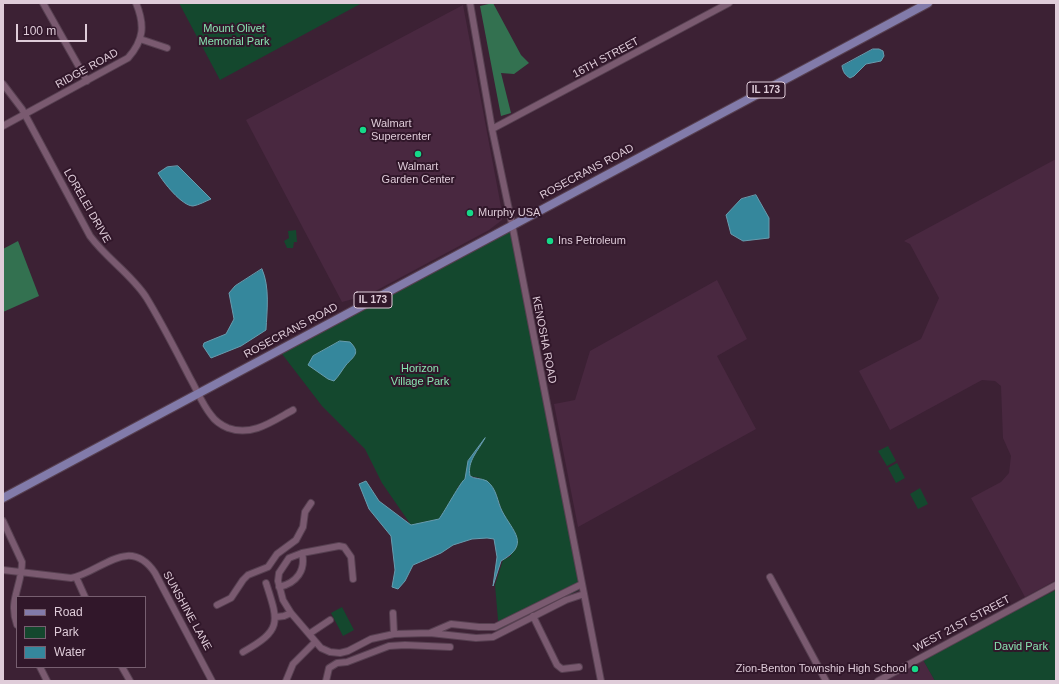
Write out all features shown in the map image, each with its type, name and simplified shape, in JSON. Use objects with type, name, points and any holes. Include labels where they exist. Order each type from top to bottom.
[{"type":"main road","name":"ROSECRANS ROAD","points":[[3,498],[512,224],[928,3]]},
{"type":"street","points":[[43,3],[87,81]]},
{"type":"street","name":"RIDGE ROAD","points":[[3,126],[128,58],[136,49],[140,39],[142,21],[136,3]]},
{"type":"street","name":"KENOSHA ROAD","points":[[470,3],[492,129],[512,224],[601,681]]},
{"type":"street","name":"16TH STREET","points":[[492,129],[729,3]]},
{"type":"street","points":[[140,39],[167,48]]},
{"type":"street","name":"LORELEI DRIVE","points":[[3,84],[25,114],[90,236],[100,249],[146,297],[198,393],[214,419],[235,430],[248,430],[260,427],[293,410]]},
{"type":"street","points":[[217,605],[231,598],[248,575],[268,567],[275,557],[296,540],[303,527],[305,512],[312,503]]},
{"type":"street","points":[[3,521],[20,554],[22,562],[22,572],[13,601],[13,610],[16,621]]},
{"type":"street","points":[[353,579],[351,557],[344,547],[339,546],[302,553],[289,558],[279,573],[279,587],[283,600],[291,613],[315,642],[326,650],[340,653],[348,651],[371,639],[394,634],[430,633],[476,638],[493,637],[533,616],[584,594]]},
{"type":"street","points":[[279,587],[290,583],[299,575],[303,564],[302,553]]},
{"type":"street","name":"SUNSHINE LANE","points":[[3,570],[76,577],[116,557],[136,558],[147,564],[155,573],[212,681]]},
{"type":"street","points":[[275,557],[284,564]]},
{"type":"street","points":[[76,577],[85,596]]},
{"type":"street","points":[[770,578],[826,681]]},
{"type":"street","points":[[243,652],[266,637],[274,627],[276,617],[266,583]]},
{"type":"street","points":[[430,633],[443,626],[451,624],[495,627],[582,584]]},
{"type":"street","name":"WEST 21ST STREET","points":[[878,681],[1056,585]]},
{"type":"street","points":[[276,617],[291,613]]},
{"type":"street","points":[[393,613],[394,634]]},
{"type":"street","points":[[533,616],[557,665],[562,669],[579,667]]},
{"type":"street","points":[[309,634],[330,620]]},
{"type":"street","points":[[286,681],[293,664],[315,642]]},
{"type":"street","points":[[362,644],[367,654]]},
{"type":"street","points":[[326,681],[329,668],[337,663],[346,662],[389,646],[405,645],[450,647]]},
{"type":"street","points":[[40,668],[47,681]]},
{"type":"street","points":[[123,668],[130,681]]},
{"type":"shaded area","points":[[463,5],[502,212],[502,220],[489,230],[368,295],[342,302],[246,120]]},
{"type":"shaded area","points":[[1056,159],[1056,580],[1025,597],[971,498],[1001,482],[1009,473],[1011,456],[1003,438],[1001,386],[995,381],[982,380],[890,430],[859,371],[921,339],[939,298],[910,244],[904,241]]},
{"type":"shaded area","points":[[717,280],[747,339],[717,356],[756,429],[578,527],[554,404],[575,400],[590,351]]},
{"type":"shaded area","name":"Zion-Benton Township High School","points":[[922,658],[935,681],[880,681]]},
{"type":"green space","name":"Mount Olivet Memorial Park","points":[[179,3],[362,3],[220,80]]},
{"type":"green space","points":[[493,3],[521,55],[529,63],[514,74],[501,73],[511,113],[501,116],[480,6]]},
{"type":"green space","name":"Horizon Village Park","points":[[512,224],[583,588],[499,631],[495,585],[503,560],[511,556],[502,511],[496,494],[480,478],[470,476],[469,471],[471,461],[483,441],[468,461],[465,479],[458,487],[455,495],[439,519],[411,525],[382,483],[365,449],[322,406],[279,350]]},
{"type":"green space","points":[[296,230],[297,242],[294,242],[293,248],[287,248],[284,241],[289,238],[288,231]]},
{"type":"green space","points":[[18,241],[39,296],[3,312],[3,249]]},
{"type":"green space","points":[[888,446],[896,461],[887,466],[878,451]]},
{"type":"green space","points":[[897,463],[905,478],[896,483],[888,468]]},
{"type":"green space","points":[[920,488],[928,504],[918,509],[910,494]]},
{"type":"green space","name":"David Park","points":[[1056,590],[1056,681],[935,681],[922,658]]},
{"type":"green space","points":[[342,607],[354,630],[343,636],[331,613]]},
{"type":"water","points":[[873,49],[883,51],[884,56],[881,61],[866,64],[850,78],[844,72],[842,66]]},
{"type":"water","points":[[178,166],[211,199],[193,206],[184,202],[173,193],[158,173],[167,167]]},
{"type":"water","points":[[756,195],[769,218],[769,238],[743,241],[731,234],[726,215],[741,199]]},
{"type":"water","points":[[262,269],[265,276],[267,291],[266,330],[241,346],[211,358],[203,346],[204,343],[226,334],[234,319],[229,293],[235,286]]},
{"type":"water","points":[[340,341],[350,342],[356,352],[354,357],[334,381],[328,379],[308,365],[313,356]]},
{"type":"water","points":[[485,438],[470,466],[470,476],[487,481],[490,484],[502,511],[517,538],[515,549],[510,555],[501,561],[493,586],[497,557],[494,539],[487,538],[472,539],[453,545],[441,553],[413,565],[405,581],[398,589],[392,587],[395,570],[391,536],[369,509],[359,484],[366,481],[379,501],[411,525],[439,519],[465,479],[468,461]]},
{"type":"place","name":"Walmart Supercenter","points":[[363,130]]},
{"type":"place","name":"Walmart Garden Center","points":[[418,154]]},
{"type":"place","name":"Murphy USA","points":[[470,213]]},
{"type":"place","name":"Ins Petroleum","points":[[550,241]]},
{"type":"place","name":"Zion-Benton Township High School","points":[[915,669]]}]
